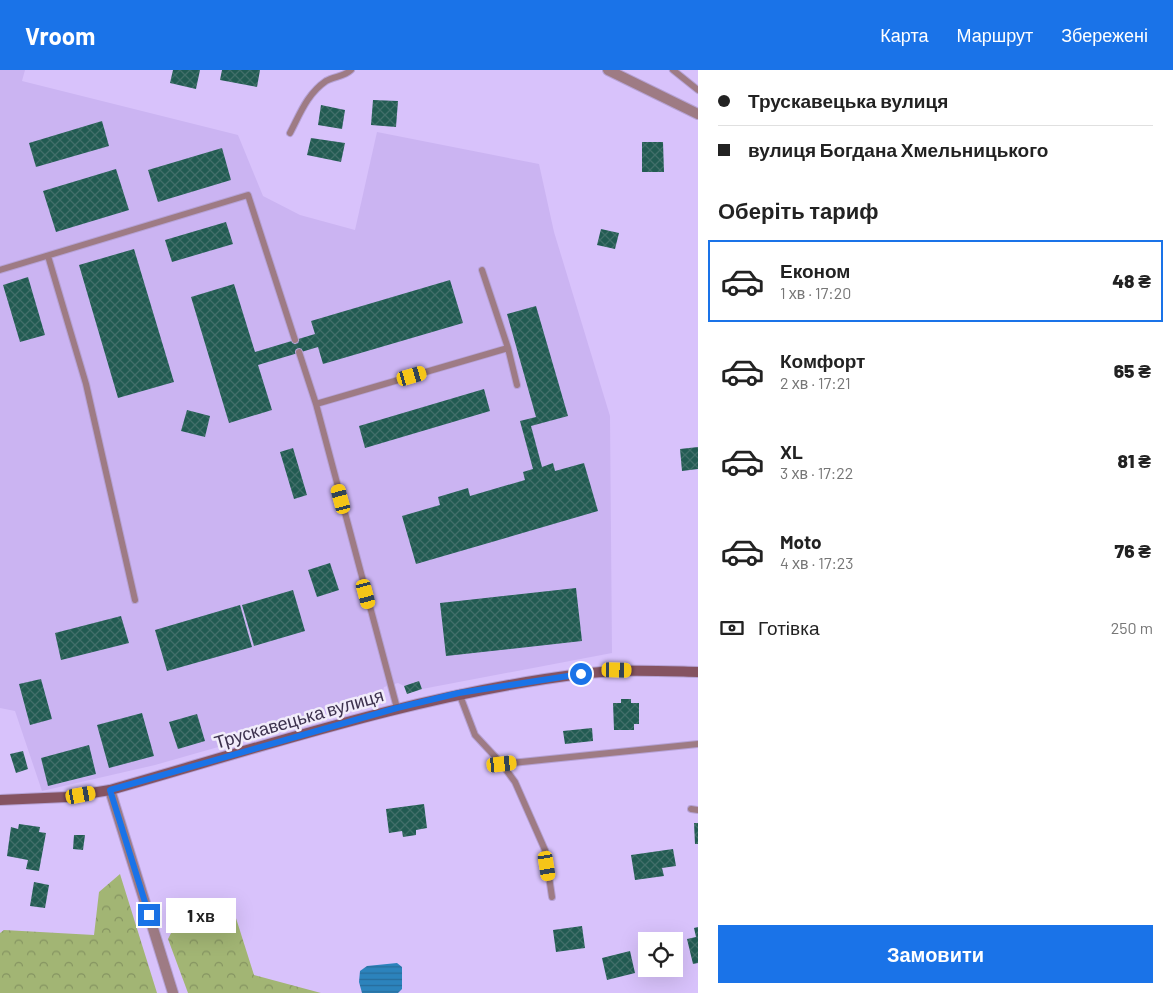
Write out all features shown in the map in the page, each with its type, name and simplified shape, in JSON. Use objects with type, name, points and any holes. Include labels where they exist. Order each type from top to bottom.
[{"type":"main road","name":"Трускавецька вулиця","points":[[0,800],[67,797],[110,790],[397,708],[459,693],[617,670],[698,672]]},
{"type":"street","points":[[608,70],[698,114]]},
{"type":"street","points":[[110,790],[173,993]]},
{"type":"lane","points":[[290,133],[306,100],[318,87],[328,80],[351,70]]},
{"type":"lane","points":[[673,70],[698,90]]},
{"type":"lane","points":[[0,270],[248,194],[295,340]]},
{"type":"lane","points":[[48,256],[86,384],[135,600]]},
{"type":"lane","points":[[482,270],[508,348],[517,385]]},
{"type":"lane","points":[[316,404],[508,348]]},
{"type":"lane","points":[[299,352],[316,404],[397,708]]},
{"type":"lane","points":[[459,693],[475,735],[502,764],[515,782],[545,850],[552,897]]},
{"type":"lane","points":[[502,764],[698,744]]},
{"type":"shaded area","points":[[0,70],[25,70],[22,81],[238,135],[263,196],[300,215],[355,230],[377,132],[539,164],[554,232],[610,416],[612,653],[422,689],[419,681],[404,686],[398,683],[384,687],[380,701],[155,765],[42,791],[15,711],[0,708]]},
{"type":"green space","points":[[120,874],[157,993],[0,993],[0,933],[4,930],[94,935],[99,892]]},
{"type":"green space","points":[[235,915],[254,975],[321,993],[188,993],[168,939],[175,925]]},
{"type":"water","points":[[397,963],[402,967],[402,989],[398,993],[362,993],[359,982],[360,971],[367,966]]},
{"type":"building","points":[[173,70],[200,70],[196,89],[170,83]]},
{"type":"building","points":[[222,70],[260,70],[257,87],[220,80]]},
{"type":"building","points":[[373,100],[398,101],[396,127],[371,125]]},
{"type":"building","points":[[321,105],[345,110],[342,129],[318,125]]},
{"type":"building","points":[[102,121],[109,146],[36,167],[29,143]]},
{"type":"building","points":[[311,138],[345,143],[341,162],[307,155]]},
{"type":"building","points":[[642,142],[663,142],[664,172],[642,172]]},
{"type":"building","points":[[222,148],[231,180],[158,202],[148,170]]},
{"type":"building","points":[[116,169],[129,210],[56,232],[43,191]]},
{"type":"building","points":[[226,222],[233,244],[172,262],[165,240]]},
{"type":"building","points":[[601,229],[619,233],[615,249],[597,245]]},
{"type":"building","points":[[134,249],[174,382],[118,398],[79,265]]},
{"type":"building","points":[[28,277],[45,335],[20,342],[3,285]]},
{"type":"building","points":[[450,280],[463,323],[323,364],[318,347],[258,365],[272,410],[229,423],[191,297],[234,284],[255,352],[315,334],[311,321]]},
{"type":"building","points":[[536,306],[568,416],[531,426],[542,467],[553,463],[555,471],[584,463],[598,511],[416,564],[402,516],[440,505],[438,497],[468,488],[470,496],[525,480],[523,472],[533,469],[520,421],[536,417],[507,314]]},
{"type":"building","points":[[484,389],[490,411],[365,448],[359,426]]},
{"type":"building","points":[[187,410],[210,416],[205,437],[181,431]]},
{"type":"building","points":[[698,447],[698,469],[682,471],[680,449]]},
{"type":"building","points":[[293,448],[307,495],[294,499],[280,452]]},
{"type":"building","points":[[330,563],[339,590],[317,597],[308,570]]},
{"type":"building","points":[[576,588],[582,641],[446,656],[440,603]]},
{"type":"building","points":[[293,590],[305,631],[254,646],[242,605]]},
{"type":"building","points":[[240,605],[252,647],[167,671],[155,630]]},
{"type":"building","points":[[121,616],[129,643],[61,660],[55,633]]},
{"type":"building","points":[[41,679],[52,719],[30,725],[19,684]]},
{"type":"building","points":[[419,681],[422,689],[407,694],[404,686]]},
{"type":"building","points":[[621,699],[631,699],[631,703],[639,703],[639,724],[634,724],[634,730],[614,730],[613,703],[621,703]]},
{"type":"building","points":[[142,713],[154,756],[109,768],[97,725]]},
{"type":"building","points":[[197,714],[205,741],[178,749],[169,722]]},
{"type":"building","points":[[592,728],[593,741],[565,744],[563,731]]},
{"type":"building","points":[[89,745],[96,774],[48,786],[41,758]]},
{"type":"building","points":[[23,751],[28,769],[16,773],[10,754]]},
{"type":"building","points":[[424,804],[427,828],[416,830],[416,835],[403,837],[402,831],[389,833],[386,809]]},
{"type":"building","points":[[694,823],[698,823],[698,844],[695,844]]},
{"type":"building","points":[[19,824],[40,827],[39,832],[46,833],[39,871],[26,869],[28,860],[7,856],[11,827],[18,829]]},
{"type":"building","points":[[74,835],[85,835],[83,850],[73,849]]},
{"type":"building","points":[[673,849],[676,866],[662,868],[664,876],[635,880],[631,855]]},
{"type":"building","points":[[34,882],[49,885],[45,908],[30,906]]},
{"type":"building","points":[[582,926],[585,948],[556,952],[553,930]]},
{"type":"building","points":[[698,927],[698,963],[693,964],[687,939],[696,937],[694,928]]},
{"type":"building","points":[[630,951],[635,973],[607,980],[602,958]]},
{"type":"route","points":[[149,915],[110,790],[397,708],[459,693],[581,674]]}]
